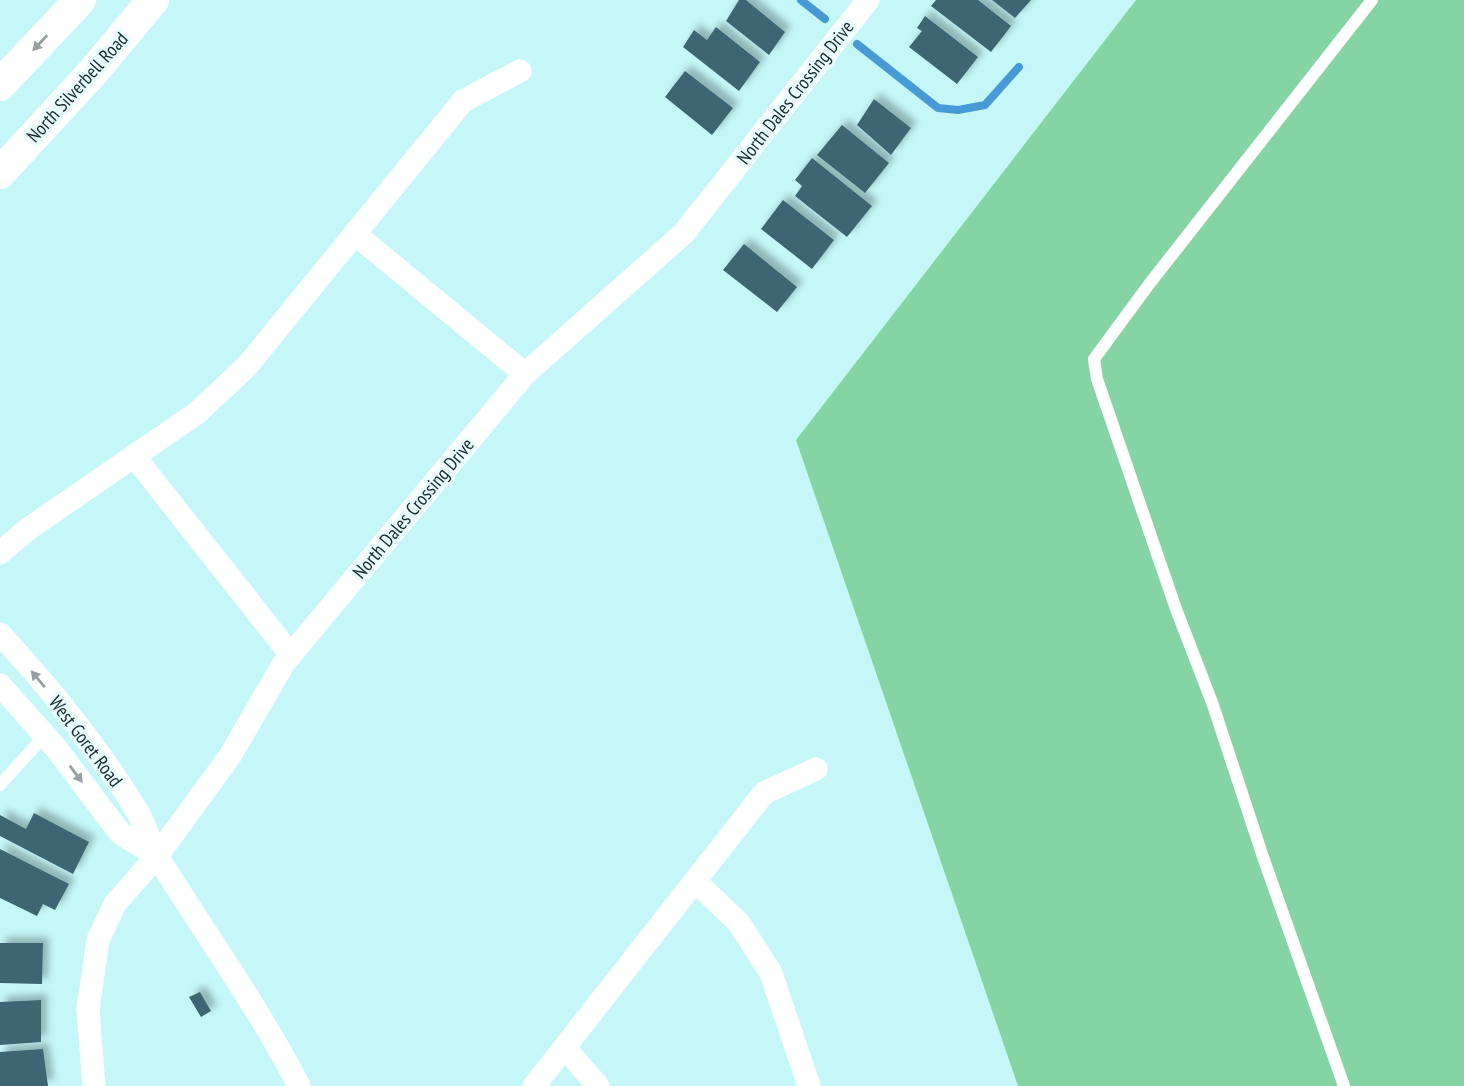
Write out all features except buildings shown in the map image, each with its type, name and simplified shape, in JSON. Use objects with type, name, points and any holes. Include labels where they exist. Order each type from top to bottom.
[{"type":"main road","points":[[0,85],[80,0]]},
{"type":"main road","name":"North Silverbell Road","points":[[0,173],[93,72],[153,0]]},
{"type":"street","name":"North Dales Crossing Drive","points":[[94,1086],[88,1009],[98,940],[115,904],[157,856],[230,756],[291,655],[525,374],[684,233],[867,0]]},
{"type":"street","points":[[0,553],[28,528],[197,413],[247,366],[463,101],[520,71]]},
{"type":"street","points":[[355,233],[525,374]]},
{"type":"street","points":[[134,456],[291,655]]},
{"type":"street","name":"West Goret Road","points":[[0,634],[81,731],[139,813],[157,856],[226,960],[299,1086]]},
{"type":"street","name":"West Goret Road","points":[[0,685],[45,735],[120,833],[157,856]]},
{"type":"street","points":[[534,1086],[566,1049],[764,793],[816,769]]},
{"type":"street","points":[[696,882],[739,923],[771,973],[809,1086]]},
{"type":"street","points":[[566,1049],[598,1086]]},
{"type":"lane","points":[[1344,1086],[1263,858],[1213,705],[1176,609],[1105,405],[1094,359],[1150,283],[1372,0]]},
{"type":"lane","points":[[0,785],[45,735]]},
{"type":"green space","points":[[1136,0],[1464,0],[1464,1086],[1018,1086],[796,440]]},
{"type":"waterway","points":[[801,0],[825,19]]},
{"type":"waterway","points":[[857,44],[938,108],[958,110],[985,105],[1019,67]]}]
